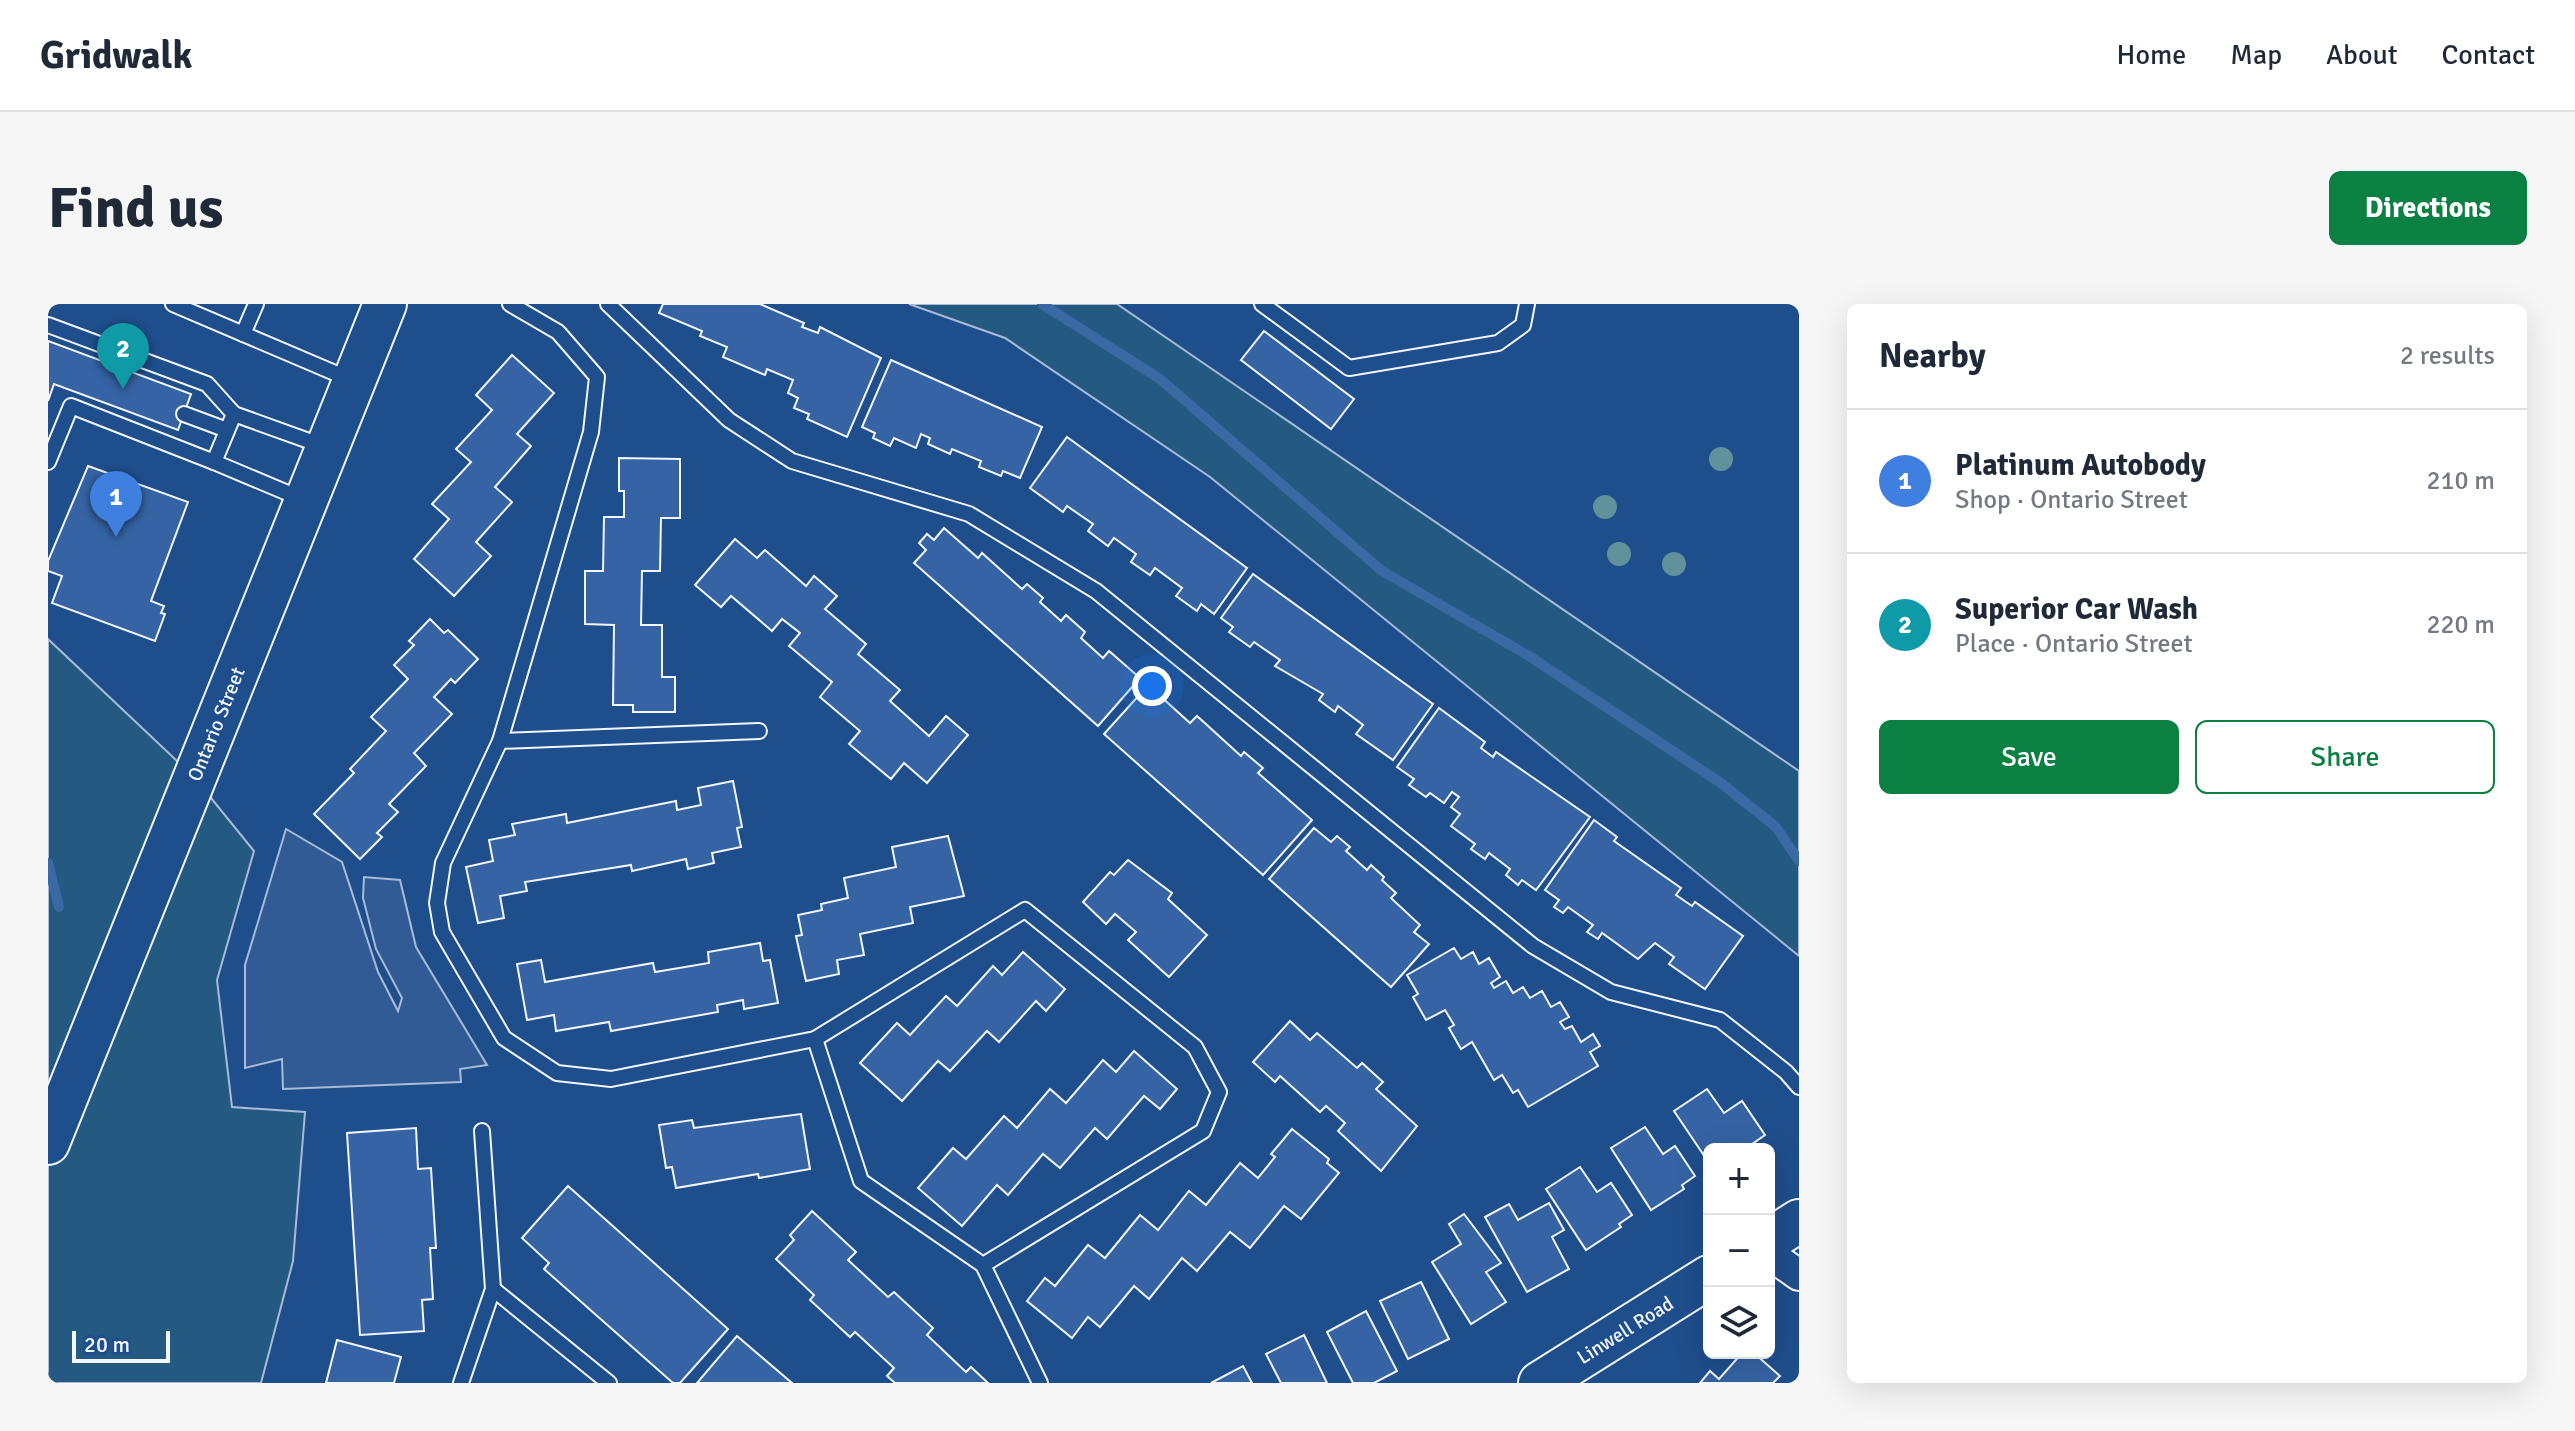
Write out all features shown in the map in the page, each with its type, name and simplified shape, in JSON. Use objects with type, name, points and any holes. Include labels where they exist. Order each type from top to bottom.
[{"type":"main road","name":"Ontario Street","points":[[48,1143],[385,304]]},
{"type":"main road","points":[[1775,1236],[1799,1221]]},
{"type":"main road","name":"Linwell Road","points":[[1540,1383],[1703,1281]]},
{"type":"street","points":[[1775,1258],[1799,1275]]},
{"type":"lane","points":[[173,304],[354,381]]},
{"type":"lane","points":[[243,334],[256,304]]},
{"type":"lane","points":[[510,304],[558,332],[597,377],[591,432],[500,741],[443,863],[437,903],[442,932],[504,1038],[557,1073],[611,1079],[815,1039],[1025,910],[1195,1047],[1219,1092],[1203,1131],[983,1265]]},
{"type":"lane","points":[[608,304],[729,420],[792,461],[969,514],[1096,591],[1533,946],[1611,992],[1720,1020],[1786,1072],[1799,1087]]},
{"type":"lane","points":[[1262,304],[1349,368],[1498,343],[1523,325],[1527,304]]},
{"type":"lane","points":[[48,325],[207,384],[234,414],[327,447]]},
{"type":"lane","points":[[48,462],[71,406],[306,500]]},
{"type":"lane","points":[[184,414],[227,430]]},
{"type":"lane","points":[[214,462],[234,414]]},
{"type":"lane","points":[[500,741],[759,731]]},
{"type":"lane","points":[[815,1039],[861,1181],[983,1265],[1040,1383]]},
{"type":"lane","points":[[461,1383],[493,1289],[482,1131]]},
{"type":"lane","points":[[493,1289],[609,1383]]},
{"type":"shaded area","points":[[909,304],[1117,304],[1799,771],[1799,956],[1210,477],[1005,338]]},
{"type":"shaded area","points":[[48,639],[194,777],[254,851],[217,980],[232,1107],[305,1112],[293,1261],[261,1383],[48,1383]]},
{"type":"shaded area","points":[[286,829],[342,862],[378,972],[398,1011],[402,998],[376,949],[363,898],[364,877],[400,880],[416,947],[487,1065],[460,1069],[461,1082],[283,1089],[282,1059],[245,1068],[245,965]]},
{"type":"building","points":[[663,304],[760,304],[804,323],[802,327],[818,333],[820,327],[881,358],[847,437],[807,419],[809,414],[794,408],[798,398],[788,393],[793,380],[767,369],[765,375],[723,357],[727,347],[700,336],[702,331],[659,313]]},
{"type":"building","points":[[1264,331],[1354,399],[1331,429],[1241,360]]},
{"type":"building","points":[[48,341],[191,394],[178,430],[54,384],[48,401]]},
{"type":"building","points":[[512,355],[554,393],[517,434],[531,446],[495,487],[512,502],[476,542],[491,556],[454,596],[414,559],[449,519],[432,504],[471,462],[456,449],[492,410],[476,395]]},
{"type":"building","points":[[891,360],[1042,427],[1020,478],[1003,471],[1001,476],[979,467],[981,461],[952,449],[950,454],[928,444],[930,438],[921,434],[916,448],[894,438],[890,446],[873,438],[875,433],[862,427]]},
{"type":"building","points":[[1067,437],[1247,568],[1214,614],[1201,604],[1197,611],[1176,596],[1182,588],[1155,568],[1150,575],[1131,562],[1136,554],[1114,538],[1108,546],[1088,531],[1093,524],[1067,506],[1063,512],[1030,488]]},
{"type":"building","points":[[619,458],[680,459],[680,518],[661,518],[660,571],[642,571],[641,625],[662,625],[662,677],[675,677],[675,712],[633,712],[633,705],[613,705],[614,625],[585,624],[585,571],[603,571],[604,517],[624,517],[624,491],[619,491]]},
{"type":"building","points":[[88,466],[188,502],[151,601],[164,606],[161,613],[165,614],[155,641],[52,603],[62,576],[48,571],[48,561]]},
{"type":"building","points":[[944,528],[978,558],[982,553],[1022,589],[1027,584],[1043,598],[1040,602],[1061,621],[1066,615],[1085,632],[1081,638],[1103,658],[1109,651],[1140,678],[1098,726],[914,563],[926,550],[919,543],[927,534],[934,540]]},
{"type":"building","points":[[735,539],[757,558],[765,550],[806,586],[814,576],[837,596],[825,609],[866,644],[858,654],[900,690],[890,701],[929,736],[946,716],[968,735],[927,783],[904,763],[891,779],[849,744],[860,731],[820,697],[832,682],[789,646],[800,633],[782,619],[772,631],[731,596],[721,607],[695,585]]},
{"type":"building","points":[[1253,574],[1433,704],[1393,760],[1356,734],[1363,725],[1338,706],[1335,712],[1319,700],[1323,694],[1275,666],[1280,660],[1254,642],[1250,647],[1229,632],[1233,627],[1221,618]]},
{"type":"building","points":[[430,619],[444,633],[448,630],[478,659],[455,683],[451,679],[434,697],[452,714],[414,753],[426,766],[389,804],[398,812],[377,833],[382,837],[360,859],[314,814],[354,773],[350,769],[386,731],[371,717],[408,679],[394,665],[414,645],[409,641]]},
{"type":"building","points":[[1142,692],[1153,701],[1159,695],[1190,723],[1197,716],[1241,756],[1244,752],[1263,768],[1258,773],[1312,820],[1263,875],[1104,734]]},
{"type":"building","points":[[1439,708],[1485,742],[1481,748],[1493,757],[1496,752],[1590,817],[1536,890],[1522,880],[1518,885],[1506,875],[1510,869],[1489,853],[1485,859],[1471,849],[1475,844],[1451,826],[1460,814],[1451,807],[1459,797],[1452,792],[1444,803],[1430,793],[1426,797],[1409,785],[1414,779],[1397,767]]},
{"type":"building","points":[[733,781],[742,827],[737,828],[741,847],[712,853],[714,863],[688,869],[686,859],[632,871],[631,865],[525,882],[527,891],[500,896],[504,918],[478,923],[466,867],[493,861],[489,840],[515,835],[512,824],[566,814],[567,823],[676,801],[677,810],[701,805],[698,788]]},
{"type":"building","points":[[1594,820],[1617,837],[1614,841],[1681,888],[1676,895],[1692,906],[1695,902],[1743,936],[1705,989],[1669,964],[1674,957],[1655,943],[1638,959],[1602,933],[1598,939],[1587,932],[1593,925],[1568,907],[1563,913],[1554,907],[1559,900],[1545,890]]},
{"type":"building","points":[[1314,828],[1331,842],[1337,836],[1350,847],[1346,851],[1367,870],[1371,865],[1396,893],[1391,898],[1420,925],[1414,932],[1429,944],[1391,987],[1269,879]]},
{"type":"building","points":[[948,836],[964,896],[910,907],[913,923],[860,934],[864,955],[837,960],[839,974],[806,981],[796,936],[802,935],[798,915],[822,910],[821,904],[848,898],[844,878],[896,867],[892,847]]},
{"type":"building","points":[[1128,860],[1172,893],[1168,899],[1207,935],[1169,977],[1128,940],[1136,932],[1115,914],[1106,924],[1083,902],[1110,872],[1114,875]]},
{"type":"building","points":[[760,943],[763,961],[770,960],[778,1003],[744,1009],[743,1000],[717,1005],[718,1012],[611,1031],[609,1022],[556,1031],[554,1015],[527,1020],[517,964],[541,960],[545,982],[653,963],[655,972],[709,963],[708,952]]},
{"type":"building","points":[[1454,948],[1461,959],[1473,952],[1479,964],[1489,958],[1500,977],[1491,983],[1494,988],[1506,981],[1513,993],[1523,987],[1530,998],[1542,991],[1551,1007],[1560,1002],[1569,1017],[1560,1022],[1565,1029],[1572,1026],[1581,1042],[1593,1034],[1600,1046],[1590,1052],[1598,1066],[1528,1107],[1518,1090],[1513,1093],[1502,1075],[1494,1080],[1472,1042],[1461,1049],[1449,1028],[1454,1025],[1445,1010],[1426,1020],[1413,997],[1418,994],[1407,975]]},
{"type":"building","points":[[1023,952],[1065,989],[1046,1011],[1036,1001],[999,1042],[987,1031],[950,1071],[938,1061],[902,1101],[860,1063],[897,1023],[910,1035],[946,996],[957,1006],[993,966],[1002,975]]},
{"type":"building","points":[[1290,1021],[1310,1040],[1317,1033],[1357,1068],[1362,1063],[1383,1082],[1376,1089],[1417,1126],[1381,1171],[1338,1131],[1345,1123],[1326,1106],[1320,1112],[1280,1076],[1275,1082],[1253,1062]]},
{"type":"building","points":[[1134,1051],[1177,1089],[1160,1109],[1144,1096],[1107,1139],[1095,1128],[1060,1168],[1043,1154],[1008,1195],[997,1185],[962,1226],[918,1188],[953,1148],[966,1159],[1004,1116],[1017,1128],[1050,1089],[1066,1103],[1103,1060],[1116,1072]]},
{"type":"building","points":[[1707,1089],[1724,1113],[1742,1101],[1765,1135],[1754,1143],[1703,1143],[1703,1154],[1674,1111]]},
{"type":"building","points":[[801,1114],[810,1169],[676,1188],[672,1167],[666,1168],[659,1125],[692,1120],[694,1128]]},
{"type":"building","points":[[1645,1127],[1663,1154],[1675,1146],[1695,1176],[1682,1185],[1684,1189],[1651,1210],[1611,1148]]},
{"type":"building","points":[[416,1128],[418,1169],[431,1168],[436,1248],[430,1248],[433,1299],[422,1300],[424,1331],[360,1335],[347,1133]]},
{"type":"building","points":[[1292,1129],[1329,1159],[1327,1163],[1339,1173],[1301,1219],[1284,1206],[1250,1248],[1230,1232],[1197,1271],[1182,1258],[1149,1299],[1134,1286],[1100,1327],[1088,1317],[1072,1338],[1027,1301],[1045,1278],[1055,1286],[1088,1245],[1105,1258],[1140,1215],[1158,1230],[1189,1191],[1206,1205],[1240,1163],[1258,1178],[1275,1157],[1271,1154]]},
{"type":"building","points":[[1580,1167],[1597,1192],[1611,1183],[1632,1215],[1619,1224],[1621,1227],[1586,1250],[1546,1189]]},
{"type":"building","points":[[568,1186],[728,1329],[680,1383],[673,1383],[544,1269],[549,1263],[522,1238]]},
{"type":"building","points":[[1549,1203],[1564,1230],[1552,1237],[1569,1269],[1527,1292],[1485,1217],[1509,1204],[1518,1220]]},
{"type":"building","points":[[812,1211],[856,1252],[848,1260],[888,1297],[894,1292],[933,1328],[927,1335],[966,1372],[971,1367],[988,1383],[895,1383],[887,1376],[894,1368],[855,1332],[850,1337],[810,1300],[814,1295],[776,1259],[794,1240],[790,1235]]},
{"type":"building","points":[[1464,1214],[1501,1263],[1486,1272],[1506,1302],[1471,1324],[1432,1262],[1461,1244],[1449,1224]]},
{"type":"building","points":[[1421,1282],[1449,1339],[1408,1359],[1380,1301]]},
{"type":"building","points":[[1366,1311],[1397,1371],[1374,1383],[1353,1383],[1327,1332]]},
{"type":"building","points":[[1304,1335],[1327,1383],[1281,1383],[1266,1354]]},
{"type":"building","points":[[737,1336],[792,1383],[697,1383]]},
{"type":"building","points":[[337,1340],[401,1357],[394,1383],[326,1383]]},
{"type":"building","points":[[1737,1359],[1761,1359],[1780,1376],[1773,1383],[1700,1383],[1710,1371],[1719,1379]]},
{"type":"building","points":[[1243,1366],[1252,1383],[1211,1383]]},
{"type":"waterway","points":[[1042,304],[1160,379],[1382,571],[1529,656],[1721,783],[1776,827],[1799,861]]},
{"type":"waterway","points":[[48,863],[59,907]]},
{"type":"place","name":"Superior Car Wash","points":[[123,389]]},
{"type":"place","name":"Platinum Autobody","points":[[116,537]]}]
